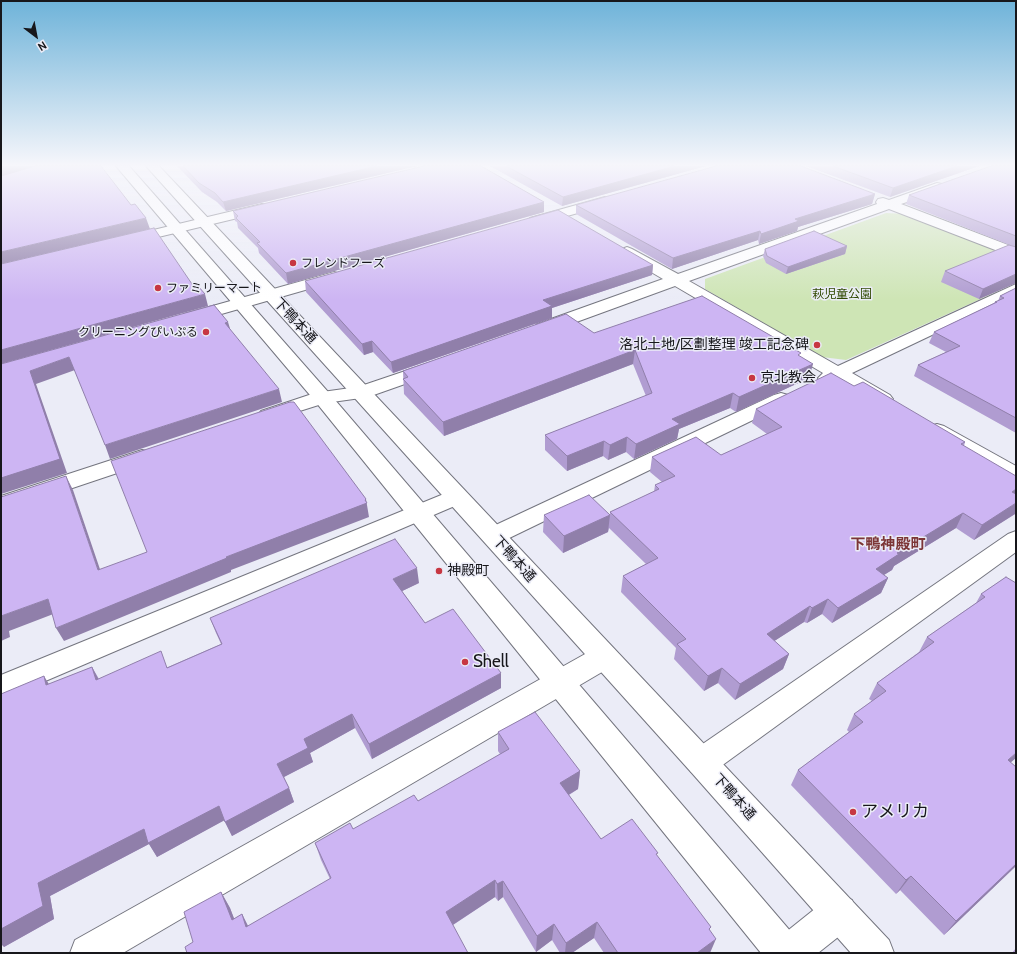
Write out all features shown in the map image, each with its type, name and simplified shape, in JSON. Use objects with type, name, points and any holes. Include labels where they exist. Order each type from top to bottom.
[{"type":"street","name":"下鴨本通","points":[[161,211],[322,397],[785,953]]},
{"type":"street","name":"下鴨本通","points":[[194,211],[876,953]]},
{"type":"street","points":[[116,243],[252,211]]},
{"type":"street","points":[[555,211],[580,225]]},
{"type":"street","points":[[523,224],[573,211]]},
{"type":"street","points":[[527,334],[870,211]]},
{"type":"street","points":[[905,211],[1016,253]]},
{"type":"street","points":[[612,243],[899,408]]},
{"type":"street","points":[[174,323],[347,274]]},
{"type":"street","points":[[493,536],[1016,289]]},
{"type":"street","points":[[248,422],[322,397],[361,393],[444,364]]},
{"type":"street","points":[[920,420],[1016,476]]},
{"type":"street","points":[[1,504],[158,452]]},
{"type":"street","points":[[1,688],[456,497]]},
{"type":"street","points":[[702,762],[1016,540]]},
{"type":"street","points":[[88,953],[604,657]]},
{"type":"street","points":[[789,953],[839,913]]},
{"type":"green space","name":"萩児童公園","points":[[886,213],[907,214],[1016,256],[1016,283],[846,360],[822,357],[705,289],[705,279]]},
{"type":"building","points":[[1,211],[140,211],[146,218],[1,252]]},
{"type":"building","points":[[233,211],[513,211],[286,273],[257,243],[260,242],[236,218],[238,216]]},
{"type":"building","points":[[556,211],[559,211],[653,265],[543,300],[552,306],[391,362],[372,341],[362,344],[305,281]]},
{"type":"building","points":[[586,211],[822,211],[795,219],[799,221],[761,234],[760,231],[673,258]]},
{"type":"building","points":[[950,211],[1016,211],[1016,236]]},
{"type":"building","points":[[154,228],[194,287],[198,286],[205,294],[1,350],[1,264]]},
{"type":"building","points":[[814,231],[847,246],[788,267],[767,256],[765,249]]},
{"type":"building","points":[[1009,245],[1016,247],[1016,274],[983,289],[945,271]]},
{"type":"building","points":[[1016,288],[1016,418],[918,365],[960,346],[934,332],[997,302],[995,302],[1004,298],[1000,296]]},
{"type":"building","points":[[702,296],[801,353],[798,355],[813,364],[739,397],[733,393],[672,419],[680,424],[636,444],[627,437],[610,445],[604,441],[567,456],[545,435],[652,393],[635,350],[443,422],[403,379],[408,377],[403,371],[566,314],[594,333]]},
{"type":"building","points":[[214,305],[228,322],[225,323],[279,389],[105,445],[69,357],[30,371],[60,459],[1,478],[1,364]]},
{"type":"building","points":[[831,373],[854,386],[863,382],[965,442],[961,444],[1016,476],[1016,489],[1012,492],[1016,494],[1016,503],[982,525],[963,513],[897,553],[899,554],[876,569],[888,578],[838,608],[828,599],[812,608],[810,606],[767,634],[789,654],[740,684],[722,668],[708,676],[677,644],[686,639],[623,576],[658,558],[610,512],[659,489],[655,485],[675,476],[652,457],[696,437],[721,455],[782,427],[756,409]]},
{"type":"building","points":[[290,402],[294,402],[366,499],[365,500],[367,503],[226,557],[227,558],[56,628],[48,599],[1,616],[1,497],[66,476],[98,570],[147,552],[111,461]]},
{"type":"building","points":[[589,495],[610,515],[564,536],[544,515]]},
{"type":"building","points":[[395,539],[417,568],[393,579],[425,623],[453,609],[501,673],[369,744],[352,714],[304,739],[308,748],[277,764],[289,788],[225,822],[219,806],[148,843],[144,829],[38,883],[43,906],[1,929],[1,694],[44,676],[46,685],[92,667],[96,680],[161,651],[167,668],[222,644],[210,618]]},
{"type":"building","points":[[1006,577],[1016,583],[1016,753],[1008,760],[1016,767],[1016,864],[956,921],[911,876],[906,880],[798,770],[863,722],[854,714],[886,691],[877,683],[934,642],[927,637],[985,597],[981,594]]},
{"type":"building","points":[[535,712],[580,771],[560,783],[601,839],[632,819],[658,853],[656,854],[711,927],[709,929],[716,939],[697,953],[618,953],[597,922],[566,943],[554,924],[537,936],[503,881],[497,884],[495,880],[446,912],[468,953],[187,953],[185,947],[193,942],[184,912],[221,892],[232,920],[242,914],[246,927],[331,878],[315,843],[350,823],[353,829],[414,795],[418,801],[509,749],[498,732]]},
{"type":"place","name":"フレンドフーズ","points":[[293,263]]},
{"type":"place","name":"ファミリーマート","points":[[158,288]]},
{"type":"place","name":"クリーニングぴいぷる","points":[[206,332]]},
{"type":"place","name":"洛北土地/区劃整理 竣工記念碑","points":[[817,345]]},
{"type":"place","name":"京北教会","points":[[752,378]]},
{"type":"place","name":"神殿町","points":[[439,571]]},
{"type":"place","name":"Shell","points":[[465,662]]},
{"type":"place","name":"アメリカ","points":[[853,812]]},
{"type":"district","name":"下鴨神殿町","points":[[888,545]]}]
